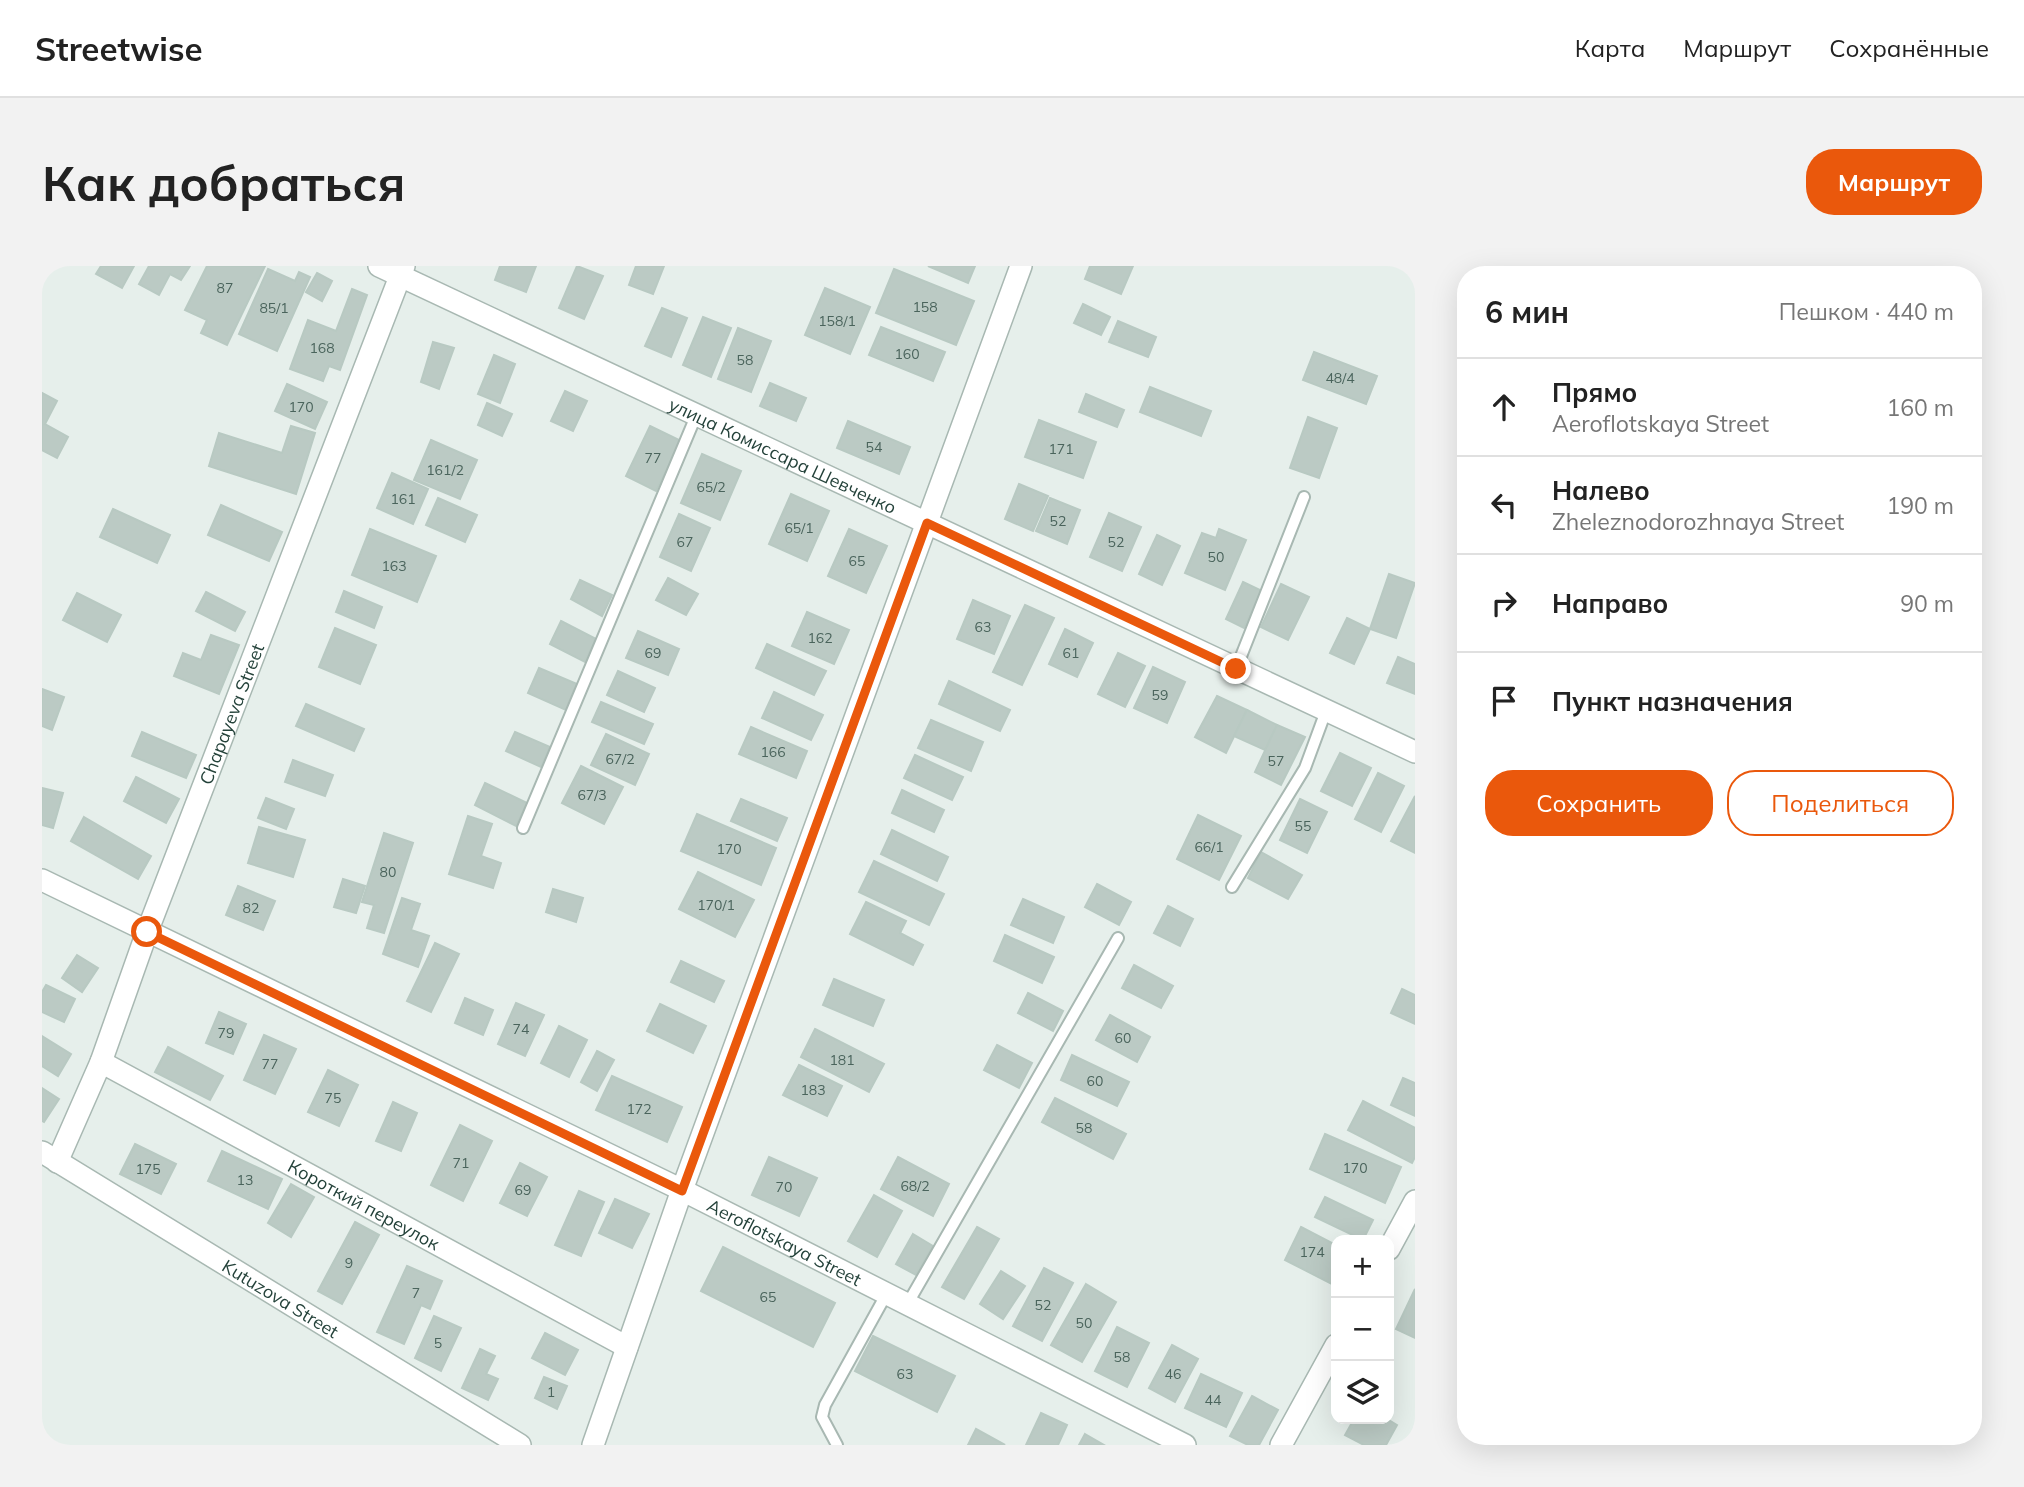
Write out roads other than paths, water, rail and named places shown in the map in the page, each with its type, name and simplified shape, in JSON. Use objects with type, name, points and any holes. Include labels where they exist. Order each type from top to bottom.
[{"type":"street","name":"улица Комиссара Шевченко","points":[[379,266],[402,271],[696,416],[1415,752]]},
{"type":"street","points":[[593,1445],[682,1191],[1021,266]]},
{"type":"street","name":"Chapayeva Street","points":[[50,1157],[101,1062],[147,932],[402,271]]},
{"type":"street","name":"Aeroflotskaya Street","points":[[42,880],[682,1191],[1185,1445]]},
{"type":"street","name":"Короткий переулок","points":[[101,1062],[627,1347]]},
{"type":"street","name":"Kutuzova Street","points":[[50,1157],[520,1445]]},
{"type":"street","points":[[1394,1240],[1415,1202]]},
{"type":"street","points":[[1281,1445],[1331,1354]]},
{"type":"lane","points":[[523,828],[696,416]]},
{"type":"lane","points":[[1236,669],[1304,497]]},
{"type":"lane","points":[[1232,887],[1306,768],[1326,711]]},
{"type":"lane","points":[[908,1303],[1118,938]]},
{"type":"lane","points":[[838,1445],[822,1417],[825,1405],[887,1293]]}]
